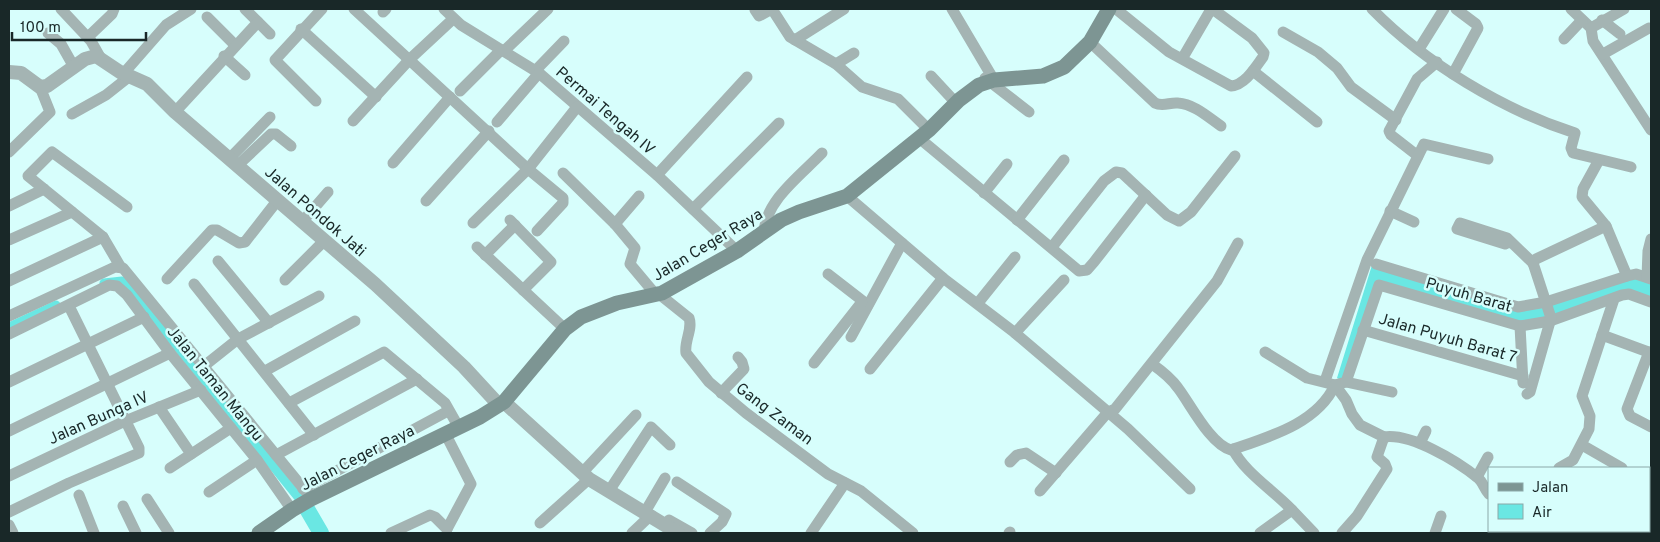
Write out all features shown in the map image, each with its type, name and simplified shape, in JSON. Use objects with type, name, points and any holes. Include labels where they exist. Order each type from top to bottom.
[{"type":"main road","name":"Jalan Ceger Raya","points":[[259,533],[309,496],[452,430],[501,403],[565,329],[596,310],[661,293],[737,251],[764,232],[799,212],[847,196],[924,134],[969,91],[991,82],[1043,76],[1064,67],[1090,42],[1109,9]]},
{"type":"street","points":[[61,9],[88,37],[100,57]]},
{"type":"street","points":[[88,37],[112,14],[114,9]]},
{"type":"street","points":[[72,114],[106,95],[127,75],[159,32],[191,9]]},
{"type":"street","points":[[245,9],[270,34]]},
{"type":"street","points":[[316,101],[275,60],[322,9]]},
{"type":"street","points":[[354,9],[410,59],[493,127],[531,164],[564,201],[537,231]]},
{"type":"street","name":"Permai Tengah IV","points":[[444,9],[453,19],[537,72],[657,175],[737,251]]},
{"type":"street","points":[[393,163],[455,94],[548,9]]},
{"type":"street","points":[[755,10],[759,16],[772,9],[786,33],[795,40],[836,64],[862,88],[898,100],[924,134],[984,192],[1052,247],[1074,268],[1083,271],[1087,270],[1146,195]]},
{"type":"street","points":[[795,40],[844,9]]},
{"type":"street","points":[[952,9],[978,55],[985,62],[991,82],[1029,112]]},
{"type":"street","points":[[1116,9],[1169,52],[1231,86],[1240,84],[1253,71],[1263,57],[1263,50],[1214,10],[1210,11],[1182,58]]},
{"type":"street","points":[[1372,9],[1452,74],[1536,119],[1575,133],[1572,152],[1631,167]]},
{"type":"street","points":[[1419,49],[1444,9]]},
{"type":"street","points":[[1452,74],[1478,28],[1476,24],[1456,9]]},
{"type":"street","points":[[1571,9],[1591,28],[1593,41],[1651,130]]},
{"type":"street","points":[[1591,28],[1624,9]]},
{"type":"street","points":[[207,17],[235,45]]},
{"type":"street","points":[[353,121],[410,59],[453,19]]},
{"type":"street","points":[[1564,39],[1582,20]]},
{"type":"street","points":[[1602,20],[1620,34]]},
{"type":"street","points":[[175,112],[224,56],[258,22]]},
{"type":"street","points":[[1603,54],[1649,28]]},
{"type":"street","points":[[301,30],[376,97]]},
{"type":"street","points":[[1283,32],[1318,52],[1337,68],[1351,87],[1396,120]]},
{"type":"street","points":[[48,33],[62,44],[74,67]]},
{"type":"street","points":[[426,201],[493,127],[564,41]]},
{"type":"street","points":[[1090,42],[1158,105],[1176,102],[1189,105],[1221,126]]},
{"type":"street","points":[[836,64],[854,52]]},
{"type":"street","points":[[40,87],[47,86],[92,56],[100,57]]},
{"type":"street","points":[[224,56],[245,75]]},
{"type":"street","name":"Jalan Pondok Jati","points":[[100,57],[127,75],[146,84],[233,163],[375,284],[501,403],[586,476],[650,513],[678,533]]},
{"type":"street","points":[[1418,156],[1391,135],[1389,131],[1417,79],[1437,62]]},
{"type":"street","points":[[1253,71],[1317,122]]},
{"type":"street","points":[[9,72],[22,73],[40,87],[50,112],[9,152]]},
{"type":"street","points":[[931,76],[956,103]]},
{"type":"street","points":[[657,175],[746,77]]},
{"type":"street","points":[[473,223],[531,164],[577,107]]},
{"type":"street","points":[[233,163],[270,117]]},
{"type":"street","points":[[693,209],[779,123]]},
{"type":"street","points":[[233,163],[271,134],[276,134],[291,146]]},
{"type":"street","points":[[1488,159],[1427,143],[1418,156],[1406,186],[1390,211],[1367,260],[1335,383],[1360,425],[1384,437],[1400,436],[1420,443],[1478,477],[1488,492]]},
{"type":"street","points":[[127,207],[52,152],[28,176],[103,237],[120,266],[125,269],[206,364],[309,496],[448,410]]},
{"type":"street","points":[[764,232],[764,222],[772,206],[822,153]]},
{"type":"street","points":[[1052,247],[1104,181],[1116,172],[1122,173],[1167,215],[1178,221],[1191,212],[1235,156]]},
{"type":"street","points":[[1017,220],[1064,160]]},
{"type":"street","points":[[1599,160],[1583,189],[1582,197],[1606,226],[1627,276]]},
{"type":"street","points":[[984,192],[1007,164]]},
{"type":"street","points":[[563,173],[615,224],[635,248],[630,264],[661,293]]},
{"type":"street","points":[[9,206],[44,189]]},
{"type":"street","points":[[302,222],[328,192]]},
{"type":"street","points":[[615,224],[639,196]]},
{"type":"street","points":[[847,196],[943,278],[1015,333],[1128,429],[1190,489]]},
{"type":"street","points":[[167,279],[212,230],[217,230],[239,244],[245,242],[277,200]]},
{"type":"street","points":[[1390,211],[1414,222]]},
{"type":"street","points":[[9,240],[72,212]]},
{"type":"street","points":[[523,290],[551,262],[512,223],[481,251],[523,290],[565,329]]},
{"type":"street","points":[[1533,264],[1536,259],[1606,226]]},
{"type":"street","points":[[9,280],[103,237]]},
{"type":"street","points":[[1376,264],[1518,306],[1547,303],[1636,274],[1649,278],[1648,251],[1651,239]]},
{"type":"street","points":[[285,280],[324,241]]},
{"type":"street","points":[[1509,242],[1533,264],[1551,319],[1530,392],[1527,394],[1522,376],[1520,326]]},
{"type":"street","points":[[850,337],[865,304],[902,243]]},
{"type":"street","points":[[1040,491],[1108,412],[1115,409],[1152,364],[1217,281],[1238,243]]},
{"type":"street","points":[[978,303],[1015,257]]},
{"type":"street","points":[[218,261],[270,322]]},
{"type":"street","points":[[9,316],[120,266]]},
{"type":"street","points":[[828,274],[865,304]]},
{"type":"street","points":[[870,369],[943,278]]},
{"type":"street","points":[[1015,333],[1064,280]]},
{"type":"street","points":[[194,284],[314,435]]},
{"type":"street","name":"Jalan Taman Mangu","points":[[69,306],[109,285],[115,285],[120,288],[257,460],[293,509]]},
{"type":"street","name":"Puyuh Barat","points":[[1363,330],[1380,285],[1520,326],[1551,319],[1629,294],[1651,302]]},
{"type":"street","name":"Gang Zaman","points":[[661,293],[689,318],[690,325],[685,346],[686,354],[721,393],[828,474],[861,491],[913,533]]},
{"type":"street","points":[[206,364],[238,339],[319,296]]},
{"type":"street","points":[[1564,467],[1573,460],[1589,429],[1590,416],[1582,396],[1614,299]]},
{"type":"street","points":[[814,363],[865,304]]},
{"type":"street","points":[[9,334],[69,306],[139,448],[139,453],[135,456],[68,483],[9,512]]},
{"type":"street","points":[[9,382],[144,317]]},
{"type":"street","points":[[264,371],[355,321]]},
{"type":"street","points":[[1152,364],[1168,376],[1212,435],[1225,448],[1233,449],[1290,428],[1328,398],[1363,330]]},
{"type":"street","name":"Jalan Puyuh Barat 7","points":[[1363,330],[1522,376]]},
{"type":"street","points":[[1602,335],[1650,353],[1627,410],[1630,416],[1651,427]]},
{"type":"street","points":[[290,403],[382,352],[445,402],[448,406],[452,430],[471,484],[447,531],[435,517],[430,515],[391,533]]},
{"type":"street","points":[[1265,352],[1299,374],[1313,380],[1392,392]]},
{"type":"street","points":[[9,431],[170,353]]},
{"type":"street","points":[[721,393],[744,369],[738,357]]},
{"type":"street","points":[[276,455],[418,379]]},
{"type":"street","name":"Jalan Bunga IV","points":[[9,476],[125,420],[201,390]]},
{"type":"street","points":[[159,407],[191,454]]},
{"type":"street","points":[[540,523],[586,476],[636,415]]},
{"type":"street","points":[[170,468],[231,428]]},
{"type":"street","points":[[609,491],[651,428],[670,445]]},
{"type":"street","points":[[1420,443],[1426,431]]},
{"type":"street","points":[[1342,533],[1357,516],[1387,470],[1385,464],[1377,457],[1384,437]]},
{"type":"street","points":[[1582,445],[1620,467]]},
{"type":"street","points":[[1233,449],[1238,460],[1246,469],[1292,510],[1314,533]]},
{"type":"street","points":[[1010,462],[1017,455],[1026,452],[1056,473]]},
{"type":"street","points":[[1478,477],[1488,457]]},
{"type":"street","points":[[209,492],[257,460]]},
{"type":"street","points":[[632,533],[650,513],[665,478]]},
{"type":"street","points":[[677,482],[726,514],[722,522],[710,533]]},
{"type":"street","points":[[810,533],[845,483]]},
{"type":"street","points":[[79,495],[94,533]]},
{"type":"street","points":[[147,499],[169,533]]},
{"type":"street","points":[[123,506],[136,533]]},
{"type":"street","points":[[1260,533],[1292,510]]},
{"type":"street","points":[[650,513],[692,533]]},
{"type":"street","points":[[1435,533],[1441,516]]},
{"type":"street","points":[[9,525],[13,533]]},
{"type":"water","points":[[1372,265],[1518,310],[1634,278],[1651,283],[1651,298],[1631,291],[1522,323],[1378,280],[1345,382],[1337,378]]},
{"type":"waterway","points":[[104,283],[122,281],[130,288],[306,507]]},
{"type":"waterway","points":[[9,327],[56,305]]},
{"type":"waterway","points":[[307,509],[321,533]]}]
